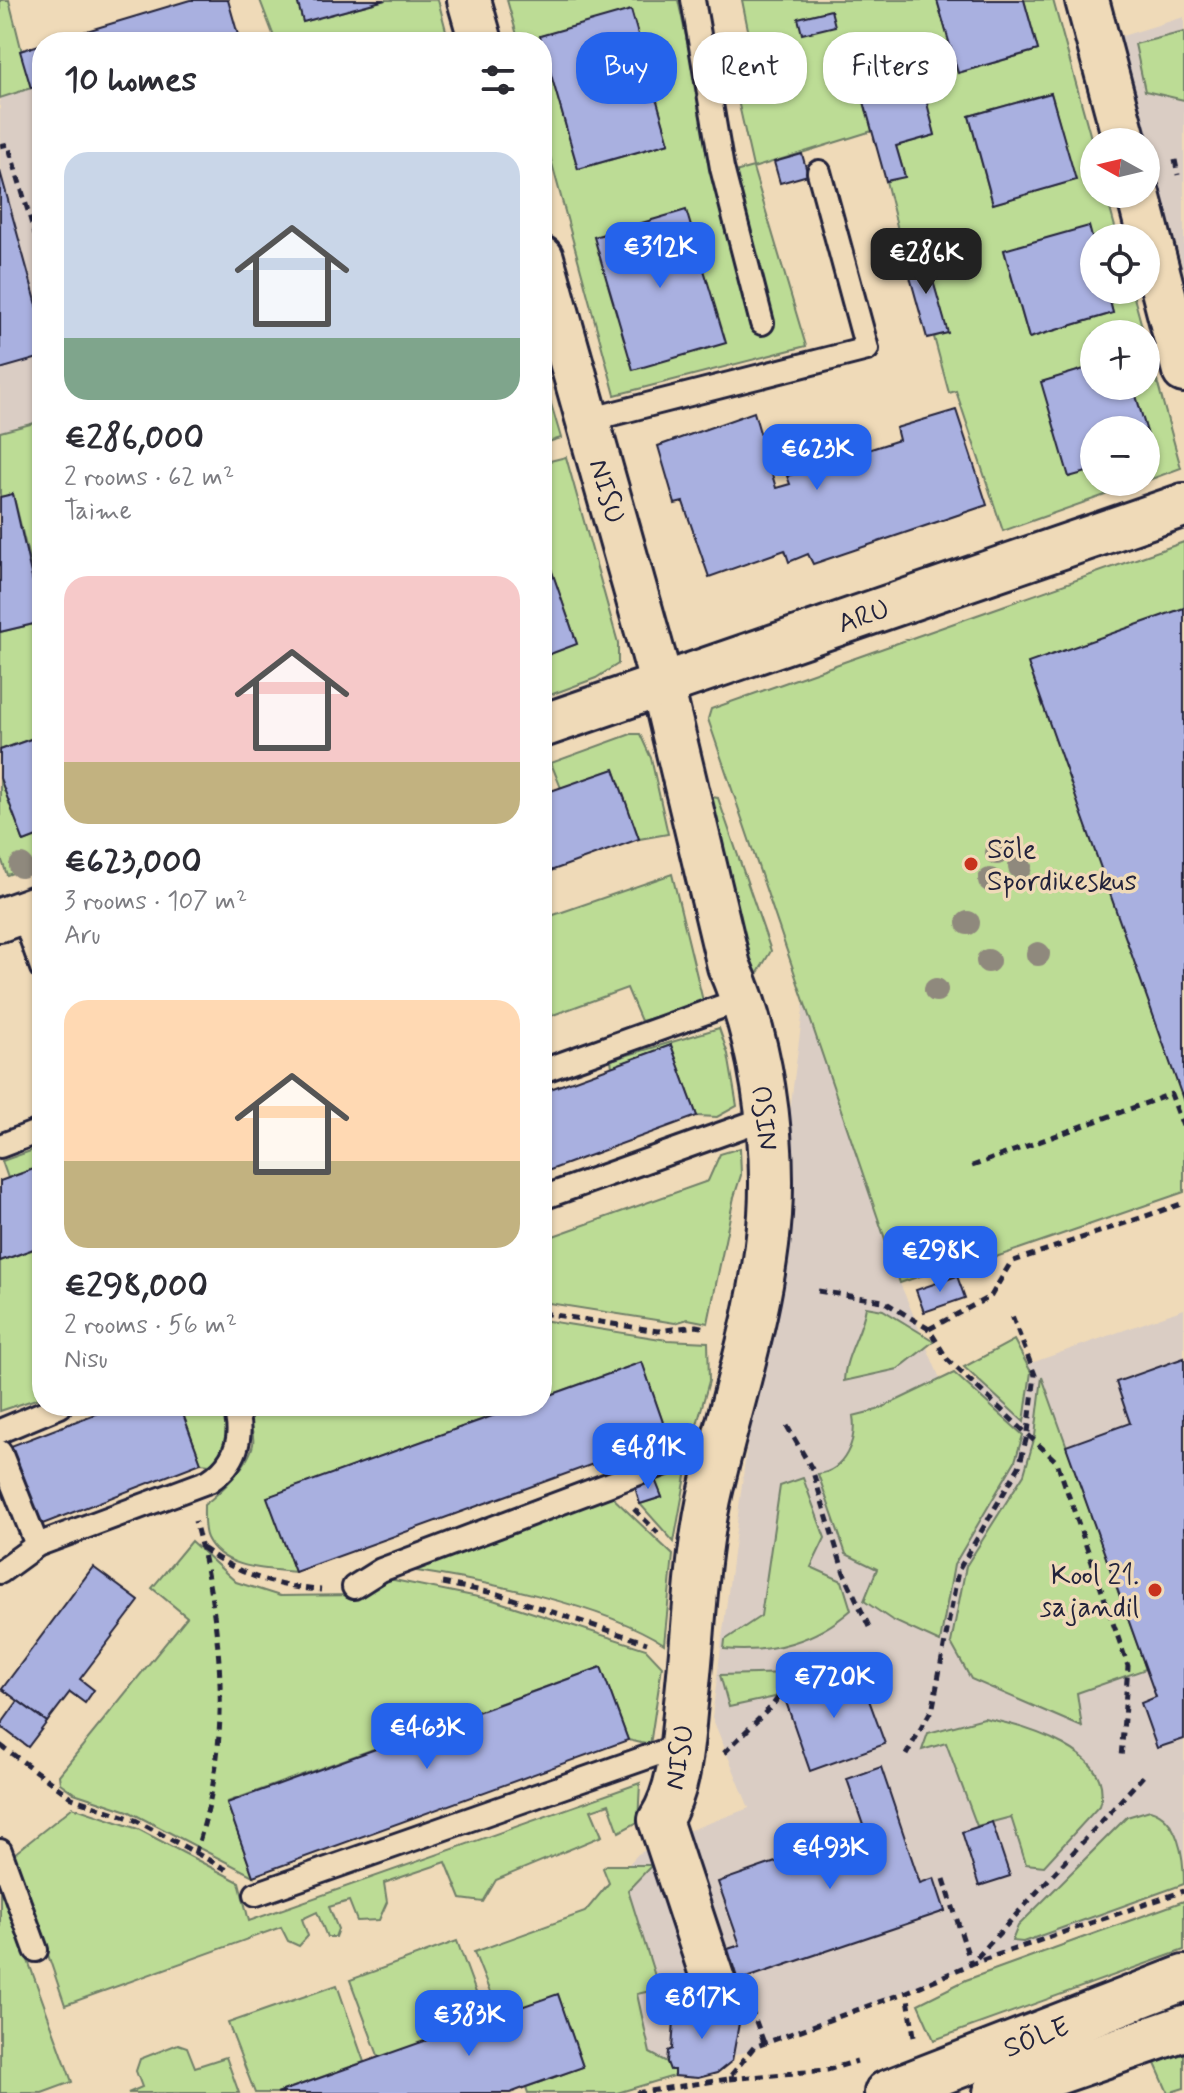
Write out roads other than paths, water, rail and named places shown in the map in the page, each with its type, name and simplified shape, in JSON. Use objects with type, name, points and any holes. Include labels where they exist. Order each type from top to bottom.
[{"type":"main road","name":"SÕLE","points":[[879,2075],[1184,1978]]},
{"type":"main road","name":"SÕLE","points":[[996,2093],[1184,2028]]},
{"type":"street","points":[[469,0],[478,32]]},
{"type":"street","points":[[1087,0],[1121,128]]},
{"type":"street","points":[[1142,208],[1184,371]]},
{"type":"street","name":"NISU","points":[[552,293],[662,685],[729,966],[743,999],[762,1080],[766,1118],[770,1214],[751,1338],[722,1442],[698,1573],[682,1745],[670,1805],[660,1820],[715,1986]]},
{"type":"street","name":"ARU","points":[[552,723],[1184,505]]},
{"type":"lane","points":[[693,0],[722,168],[762,323]]},
{"type":"lane","points":[[588,420],[867,349],[819,172]]},
{"type":"lane","points":[[21,912],[32,941]]},
{"type":"lane","points":[[552,1067],[743,999]]},
{"type":"lane","points":[[552,1194],[766,1118]]},
{"type":"lane","points":[[0,1146],[32,1134]]},
{"type":"lane","points":[[0,1431],[36,1416]]},
{"type":"lane","points":[[0,1572],[37,1545],[187,1489],[227,1469],[238,1446],[240,1424],[237,1416]]},
{"type":"lane","points":[[354,1587],[381,1570],[722,1442]]},
{"type":"lane","points":[[0,1452],[37,1545]]},
{"type":"lane","points":[[256,1894],[682,1745]]},
{"type":"lane","points":[[0,1851],[36,1950]]},
{"type":"place","name":"Sõle Spordikeskus","points":[[971,864]]},
{"type":"place","name":"Kool 21. sajandil","points":[[1155,1590]]}]
